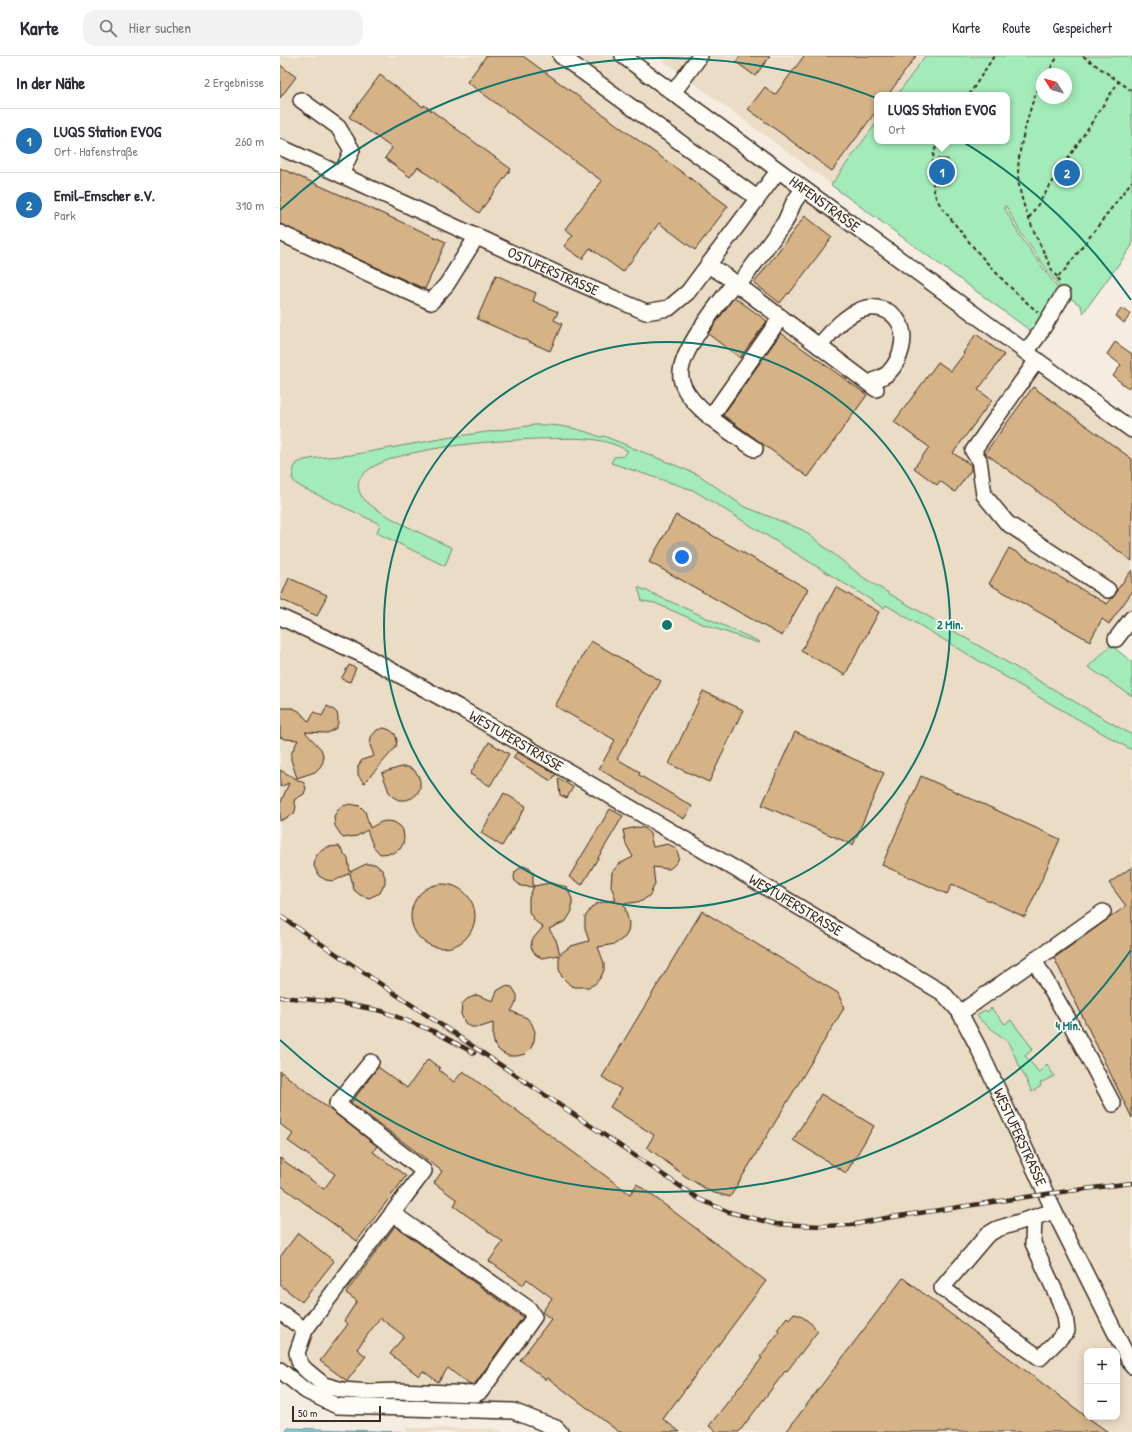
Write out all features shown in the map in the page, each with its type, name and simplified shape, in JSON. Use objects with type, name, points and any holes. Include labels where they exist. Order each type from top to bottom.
[{"type":"street","points":[[561,56],[758,198]]},
{"type":"street","name":"HAFENSTRASSE","points":[[623,56],[1132,430]]},
{"type":"street","points":[[673,93],[700,56]]},
{"type":"street","points":[[301,100],[338,127],[352,150],[341,174]]},
{"type":"street","name":"OSTUFERSTRASSE","points":[[280,147],[567,278],[646,312],[669,308],[688,292],[778,171]]},
{"type":"street","points":[[755,449],[710,418],[684,389],[680,377],[684,360],[700,330],[784,222],[794,202],[804,189]]},
{"type":"street","points":[[280,233],[431,302],[447,284],[477,236]]},
{"type":"street","points":[[708,265],[736,284],[781,317],[819,346],[873,386],[872,382],[885,376],[890,371],[901,350],[903,341],[900,325],[887,311],[878,307],[869,307],[847,317],[819,346]]},
{"type":"street","points":[[1063,294],[1048,321],[1032,356],[973,451],[979,460],[984,495],[1007,523],[1108,590]]},
{"type":"street","points":[[710,418],[781,317]]},
{"type":"street","name":"WESTUFERSTRASSE","points":[[280,617],[363,655],[458,707],[943,993],[960,1013],[978,1047],[1054,1211],[1132,1366]]},
{"type":"street","points":[[1116,639],[1132,618]]},
{"type":"street","points":[[960,1013],[1103,912]]},
{"type":"street","points":[[1034,960],[1068,1019],[1113,1104]]},
{"type":"street","points":[[371,1062],[337,1104],[424,1171],[392,1213],[305,1330],[297,1353],[300,1364],[324,1385],[342,1390],[476,1394],[481,1392],[534,1317],[529,1309],[392,1213]]},
{"type":"street","points":[[1034,1218],[1033,1243],[1060,1302],[1065,1316],[1067,1331],[1040,1358],[942,1288],[987,1234],[997,1229],[1054,1211]]},
{"type":"street","points":[[280,1312],[305,1330]]},
{"type":"street","points":[[280,1370],[306,1391],[337,1406],[513,1411],[556,1428],[560,1432]]},
{"type":"path","points":[[971,92],[994,56]]},
{"type":"path","points":[[1051,68],[1058,56]]},
{"type":"path","points":[[1083,56],[1132,91]]},
{"type":"path","points":[[1029,218],[1119,81]]},
{"type":"path","points":[[1036,95],[1031,105],[1024,131],[1019,163],[1019,184],[1029,218],[1063,294]]},
{"type":"path","points":[[938,144],[934,152],[934,194],[942,207],[963,234],[1009,287],[1048,321]]},
{"type":"path","points":[[1057,278],[1064,271],[1132,181]]},
{"type":"shaded area","points":[[280,56],[613,56],[1132,434],[1132,615],[1114,638],[1111,645],[1088,667],[1132,696],[1132,1432],[556,1432],[514,1416],[336,1412],[315,1404],[280,1374]]},
{"type":"shaded area","points":[[657,56],[924,56],[898,92],[874,92],[874,125],[831,184]]},
{"type":"shaded area","points":[[406,1428],[490,1429],[505,1432],[406,1432]]},
{"type":"green space","points":[[925,56],[1132,56],[1132,246],[1083,313],[1081,306],[1064,293],[1022,235],[1006,206],[1004,207],[1020,236],[1062,294],[1035,334],[831,185],[874,126],[874,144],[1010,144],[1010,92],[899,92]]},
{"type":"green space","points":[[534,425],[568,427],[600,437],[604,436],[699,475],[743,506],[803,530],[864,578],[1132,735],[1132,750],[1039,697],[886,605],[884,608],[693,490],[611,463],[614,457],[624,456],[628,451],[619,446],[598,440],[569,438],[496,441],[452,446],[412,453],[380,463],[361,477],[361,495],[367,502],[389,517],[452,548],[445,566],[377,533],[380,524],[303,488],[295,483],[292,478],[294,468],[297,463],[304,460],[351,455],[446,438]]},
{"type":"green space","points":[[638,587],[760,642],[758,643],[705,625],[655,603],[642,601]]},
{"type":"green space","points":[[1111,645],[1132,662],[1132,696],[1088,667]]},
{"type":"green space","points":[[991,1008],[1005,1024],[1011,1020],[1033,1049],[1025,1056],[1039,1072],[1047,1064],[1054,1076],[1040,1083],[1041,1086],[1032,1092],[1008,1042],[979,1019],[977,1015],[985,1010],[987,1012]]},
{"type":"water","points":[[288,1428],[402,1432],[286,1432]]},
{"type":"building","points":[[486,56],[523,56],[728,206],[695,250],[659,223],[623,272],[590,248],[582,259],[564,246],[573,235],[565,229],[602,181],[467,82]]},
{"type":"building","points":[[740,56],[770,56],[755,76],[736,62]]},
{"type":"building","points":[[804,56],[916,56],[890,92],[874,92],[874,114],[832,171],[748,109],[765,87],[775,95]]},
{"type":"building","points":[[280,65],[296,77],[280,98]]},
{"type":"building","points":[[380,75],[423,107],[424,105],[511,169],[479,213],[418,167],[410,177],[385,158],[392,148],[349,117]]},
{"type":"building","points":[[936,159],[948,159],[948,184],[936,184]]},
{"type":"building","points":[[280,168],[446,242],[425,289],[280,224]]},
{"type":"building","points":[[805,216],[832,237],[789,294],[788,293],[780,303],[754,283]]},
{"type":"building","points":[[496,275],[536,293],[533,301],[558,312],[554,320],[562,324],[550,351],[477,319]]},
{"type":"building","points":[[734,297],[767,321],[740,358],[708,334]]},
{"type":"building","points":[[1122,308],[1131,314],[1124,323],[1116,316]]},
{"type":"building","points":[[781,333],[867,395],[808,477],[723,415]]},
{"type":"building","points":[[976,334],[1004,355],[978,390],[992,400],[953,453],[971,465],[971,470],[955,492],[940,481],[937,485],[914,468],[929,447],[894,422],[938,362],[951,371],[964,354],[963,353]]},
{"type":"building","points":[[1115,342],[1132,354],[1132,383],[1128,388],[1113,376],[1121,365],[1107,354]]},
{"type":"building","points":[[1033,387],[1132,459],[1132,561],[985,453]]},
{"type":"building","points":[[676,515],[808,589],[782,636],[649,562]]},
{"type":"building","points":[[1009,548],[1107,604],[1132,570],[1132,592],[1109,624],[1102,619],[1090,641],[989,584]]},
{"type":"building","points":[[289,578],[327,595],[317,616],[280,599]]},
{"type":"building","points":[[836,587],[879,612],[845,675],[801,651]]},
{"type":"building","points":[[591,641],[661,681],[617,759],[640,772],[639,775],[692,806],[684,819],[599,769],[615,740],[555,706]]},
{"type":"building","points":[[349,665],[356,668],[350,682],[341,679]]},
{"type":"building","points":[[703,691],[743,710],[709,782],[669,764]]},
{"type":"building","points":[[327,706],[337,713],[338,723],[336,728],[327,733],[305,732],[321,749],[323,762],[315,772],[297,778],[291,760],[291,754],[298,740],[280,737],[280,708],[293,708],[299,711],[309,722],[314,712],[322,716]]},
{"type":"building","points":[[384,728],[395,734],[397,740],[396,747],[364,783],[358,775],[358,766],[362,760],[374,756],[370,745],[371,737],[377,730]]},
{"type":"building","points":[[795,732],[884,773],[853,845],[762,805]]},
{"type":"building","points":[[489,742],[509,754],[490,786],[470,774]]},
{"type":"building","points":[[517,752],[556,774],[551,781],[513,758]]},
{"type":"building","points":[[401,767],[408,767],[414,770],[420,781],[420,788],[417,794],[406,800],[399,800],[393,797],[389,792],[382,773]]},
{"type":"building","points":[[280,770],[304,783],[306,788],[304,794],[294,800],[296,807],[294,814],[280,821],[280,804],[289,783],[280,787]]},
{"type":"building","points":[[921,776],[1060,839],[1025,917],[952,884],[947,894],[882,865]]},
{"type":"building","points":[[558,778],[573,787],[567,798],[560,795]]},
{"type":"building","points":[[504,793],[526,806],[502,846],[481,833]]},
{"type":"building","points":[[350,804],[360,806],[365,811],[370,828],[381,822],[387,821],[394,822],[400,826],[403,830],[404,838],[400,849],[393,853],[380,854],[373,846],[367,830],[357,836],[343,838],[335,826],[334,816],[340,807]]},
{"type":"building","points":[[610,809],[623,816],[582,885],[569,877]]},
{"type":"building","points":[[637,827],[645,828],[650,834],[653,847],[668,844],[676,848],[679,857],[677,862],[669,869],[653,867],[655,884],[650,895],[642,901],[624,904],[629,923],[628,932],[625,937],[615,944],[598,947],[604,963],[604,970],[601,977],[595,984],[589,987],[575,987],[570,985],[562,977],[559,969],[559,955],[542,958],[536,955],[531,947],[532,940],[543,927],[535,921],[529,912],[529,898],[534,886],[550,883],[567,887],[572,899],[572,911],[566,921],[549,929],[556,940],[560,954],[571,946],[589,941],[585,928],[585,917],[596,904],[616,900],[611,886],[612,872],[619,864],[633,857],[626,844],[623,830]]},
{"type":"building","points":[[339,846],[348,859],[350,872],[366,864],[375,864],[382,870],[385,877],[385,883],[380,893],[369,898],[360,895],[354,890],[350,873],[334,881],[326,880],[319,876],[314,866],[318,853],[327,847]]},
{"type":"building","points":[[522,866],[529,867],[533,872],[533,887],[521,886],[515,881],[515,872]]},
{"type":"building","points":[[1132,867],[1132,1118],[1054,958],[1126,906],[1109,883]]},
{"type":"building","points":[[437,884],[449,884],[466,893],[473,904],[475,916],[473,928],[466,939],[449,948],[437,948],[425,943],[416,934],[411,922],[411,910],[416,898],[425,889]]},
{"type":"building","points":[[702,911],[838,993],[844,1008],[730,1197],[711,1192],[685,1176],[647,1147],[654,1135],[610,1107],[621,1089],[602,1077]]},
{"type":"building","points":[[505,986],[512,987],[517,995],[517,1001],[511,1011],[527,1018],[532,1024],[535,1032],[534,1041],[531,1048],[525,1054],[517,1056],[508,1056],[495,1046],[493,1038],[493,1023],[481,1027],[471,1027],[465,1023],[461,1014],[462,1004],[467,999],[477,995],[493,1001],[497,991]]},
{"type":"building","points":[[428,1059],[440,1068],[439,1070],[454,1082],[463,1071],[630,1194],[637,1184],[766,1281],[663,1419],[680,1432],[619,1432],[548,1378],[546,1380],[520,1360],[551,1319],[542,1312],[552,1298],[527,1279],[523,1285],[489,1261],[503,1242],[454,1206],[457,1200],[434,1183],[442,1171],[351,1103],[378,1067],[407,1088]]},
{"type":"building","points":[[280,1071],[377,1146],[373,1152],[406,1176],[357,1241],[280,1185],[280,1158],[324,1189],[335,1174],[288,1141],[293,1134],[280,1124]]},
{"type":"building","points":[[821,1094],[874,1126],[846,1173],[793,1140]]},
{"type":"building","points":[[395,1226],[523,1317],[474,1385],[470,1385],[448,1368],[438,1382],[423,1371],[419,1376],[390,1354],[404,1336],[380,1318],[357,1349],[366,1356],[347,1381],[320,1361],[348,1324],[344,1321],[357,1301],[346,1293]]},
{"type":"building","points":[[298,1233],[334,1261],[302,1302],[280,1285],[280,1257]]},
{"type":"building","points":[[903,1278],[1084,1415],[1084,1420],[1091,1420],[1108,1432],[786,1432]]},
{"type":"building","points":[[794,1313],[800,1315],[818,1331],[739,1432],[717,1432],[709,1426],[762,1358],[760,1357],[779,1332],[777,1330],[787,1317],[789,1319]]},
{"type":"railway","points":[[280,916],[699,1199],[729,1212],[776,1224],[821,1226],[851,1225],[886,1218],[1046,1194],[1132,1183]]},
{"type":"railway","points":[[280,997],[336,1002],[382,1011],[433,1031],[474,1053]]},
{"type":"place","name":"LUQS Station EVOG","points":[[942,172]]},
{"type":"place","name":"Emil-Emscher e.V.","points":[[1067,173]]}]
